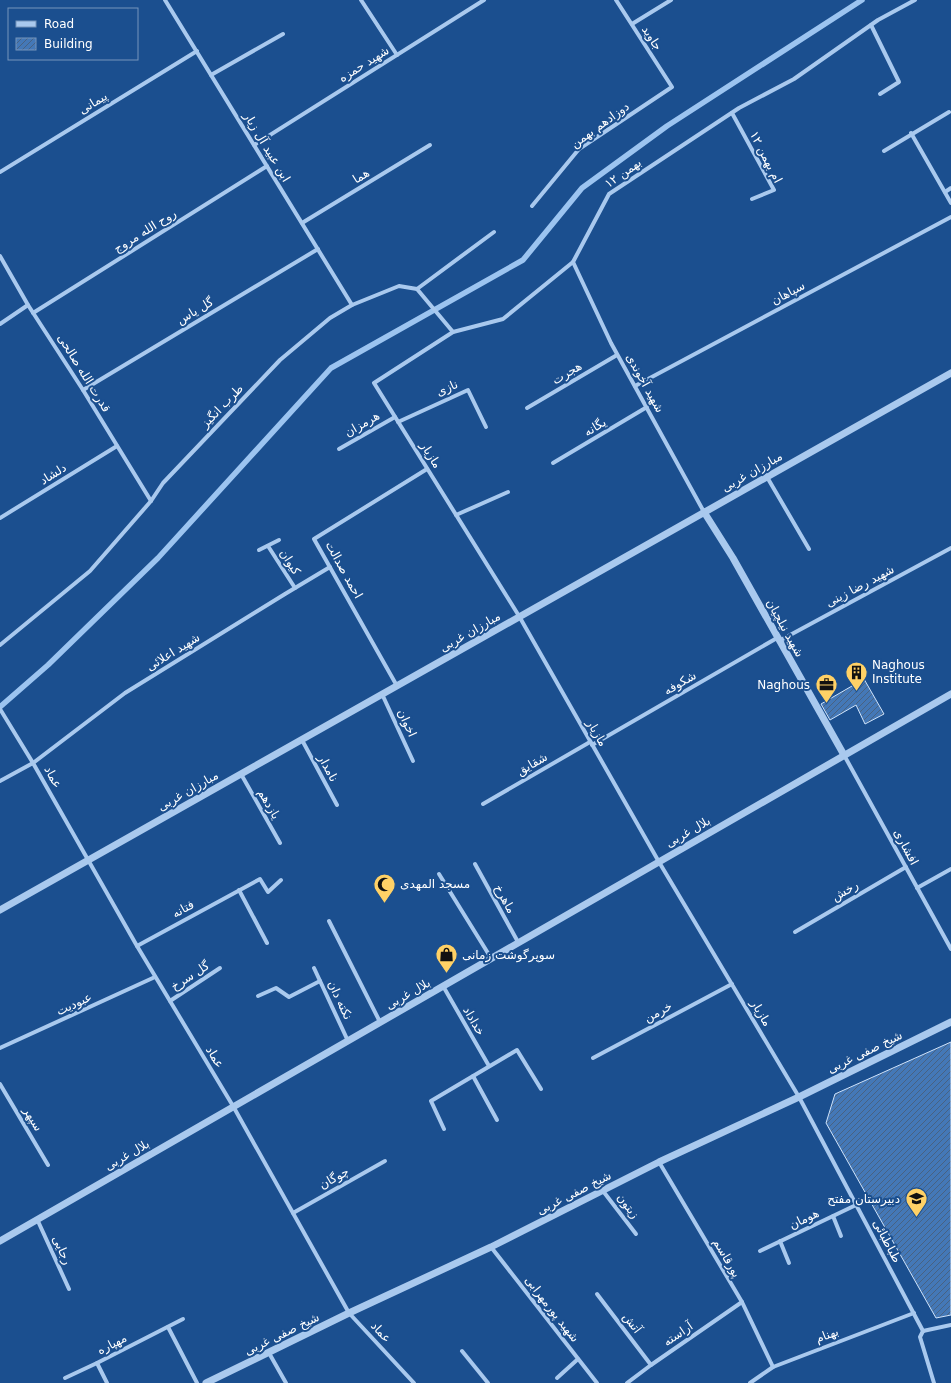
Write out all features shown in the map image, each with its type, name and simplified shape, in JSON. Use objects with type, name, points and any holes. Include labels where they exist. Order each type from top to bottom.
[{"type":"street","name":"ابن عبید آل زیار","points":[[165,0],[352,305]]},
{"type":"street","points":[[362,0],[397,55]]},
{"type":"street","name":"شهید حمزه","points":[[254,145],[484,0]]},
{"type":"street","name":"جاوید","points":[[616,0],[672,87]]},
{"type":"street","points":[[632,24],[671,0]]},
{"type":"street","name":"۱۲ بهمن","points":[[374,383],[453,332],[503,319],[573,262],[609,194],[732,112],[794,79],[871,25],[915,0]]},
{"type":"street","points":[[871,25],[899,82],[880,94]]},
{"type":"street","points":[[211,75],[283,34]]},
{"type":"street","name":"پیمانی","points":[[0,172],[197,51]]},
{"type":"street","name":"دوزادهم بهمن","points":[[532,206],[579,149],[672,87]]},
{"type":"street","name":"۱۲ ام بهمن","points":[[732,112],[774,190],[752,199]]},
{"type":"street","points":[[884,151],[911,133],[949,112]]},
{"type":"street","points":[[911,133],[951,203]]},
{"type":"street","name":"هما","points":[[302,223],[430,145]]},
{"type":"street","name":"روح الله مروج","points":[[33,313],[267,166]]},
{"type":"street","points":[[945,192],[951,188]]},
{"type":"street","name":"سپاهان","points":[[635,386],[951,217]]},
{"type":"street","points":[[453,332],[417,289],[494,232]]},
{"type":"street","name":"گل یاس","points":[[84,390],[318,249]]},
{"type":"street","name":"قدرت الله صالحی","points":[[0,256],[28,305],[84,390],[151,501]]},
{"type":"street","name":"شهید آخوندی","points":[[573,262],[617,355],[704,512]]},
{"type":"street","name":"طرب انگیز","points":[[0,646],[90,571],[151,501],[163,483],[280,360],[330,318],[352,305],[399,286],[417,289]]},
{"type":"street","points":[[0,324],[28,305]]},
{"type":"street","name":"هجرت","points":[[527,408],[617,355]]},
{"type":"street","name":"مبارزان غربی","points":[[0,910],[951,373]]},
{"type":"street","name":"مازیار","points":[[374,383],[519,616],[659,862],[799,1097]]},
{"type":"street","name":"نازی","points":[[398,422],[468,390],[486,427]]},
{"type":"street","name":"یگانه","points":[[553,463],[646,408]]},
{"type":"street","name":"هرمزان","points":[[339,449],[395,417]]},
{"type":"street","name":"دلشاد","points":[[0,518],[117,446]]},
{"type":"street","name":"احمد صدالت","points":[[397,686],[314,539],[427,469]]},
{"type":"street","points":[[767,477],[809,549]]},
{"type":"street","points":[[456,515],[508,492]]},
{"type":"street","name":"شهید نیلچیان","points":[[704,512],[733,558],[844,755]]},
{"type":"street","name":"کیوان","points":[[259,550],[279,540]]},
{"type":"street","name":"کیوان","points":[[268,546],[295,588]]},
{"type":"street","name":"شهید رضا زینی","points":[[778,639],[951,548]]},
{"type":"street","name":"شهید اعلائی","points":[[0,781],[33,763],[125,693],[330,567]]},
{"type":"street","name":"شکوفه","points":[[592,743],[778,639]]},
{"type":"street","name":"اخوان","points":[[382,694],[413,760]]},
{"type":"street","name":"بلال غربی","points":[[0,1241],[951,694]]},
{"type":"street","name":"عماد","points":[[0,709],[33,763],[155,977],[233,1106],[349,1313],[414,1383]]},
{"type":"street","name":"نامدار","points":[[302,740],[337,805]]},
{"type":"street","name":"شقایق","points":[[483,804],[592,743]]},
{"type":"street","name":"افشاری","points":[[844,755],[951,949]]},
{"type":"street","name":"یازدهم","points":[[241,774],[280,843]]},
{"type":"street","name":"ماهرخ","points":[[475,864],[518,942]]},
{"type":"street","name":"رخش","points":[[795,932],[906,867]]},
{"type":"street","points":[[917,888],[951,870]]},
{"type":"street","points":[[439,874],[491,958]]},
{"type":"street","name":"فتانه","points":[[137,946],[260,879],[268,892],[281,880]]},
{"type":"street","points":[[239,890],[267,943]]},
{"type":"street","points":[[329,920],[380,1022]]},
{"type":"street","name":"گل سرخ","points":[[170,1001],[220,968]]},
{"type":"street","name":"نکته دان","points":[[314,968],[348,1041]]},
{"type":"street","name":"عبودیت","points":[[0,1048],[155,977]]},
{"type":"street","points":[[258,996],[276,988],[289,997],[320,981]]},
{"type":"street","name":"خرمن","points":[[593,1058],[732,984]]},
{"type":"street","name":"خداداد","points":[[443,986],[489,1066]]},
{"type":"street","name":"شیخ صفی غربی","points":[[206,1383],[349,1313],[491,1247],[659,1162],[799,1097],[951,1022]]},
{"type":"street","points":[[444,1129],[431,1100],[517,1050],[541,1089]]},
{"type":"street","points":[[473,1076],[497,1120]]},
{"type":"street","name":"سپهر","points":[[0,1084],[48,1164]]},
{"type":"street","name":"طباطبائی","points":[[799,1097],[923,1331]]},
{"type":"street","name":"چوگان","points":[[293,1213],[385,1161]]},
{"type":"street","name":"پورقاسم","points":[[659,1162],[742,1302],[773,1367]]},
{"type":"street","name":"زیتون","points":[[604,1190],[636,1234]]},
{"type":"street","name":"هومان","points":[[760,1251],[856,1205]]},
{"type":"street","points":[[833,1216],[841,1236]]},
{"type":"street","name":"رجایی","points":[[37,1219],[70,1289]]},
{"type":"street","points":[[780,1241],[789,1263]]},
{"type":"street","name":"شهید پورمهرابی","points":[[491,1247],[598,1383]]},
{"type":"street","name":"آتش","points":[[598,1294],[650,1365]]},
{"type":"street","name":"آراسته","points":[[627,1383],[650,1365],[742,1302]]},
{"type":"street","name":"بهنام","points":[[750,1383],[773,1367],[914,1313]]},
{"type":"street","name":"مهپاره","points":[[65,1378],[183,1319]]},
{"type":"street","points":[[934,1383],[920,1337],[923,1331],[951,1325]]},
{"type":"street","points":[[168,1327],[196,1383]]},
{"type":"street","points":[[462,1351],[488,1383]]},
{"type":"street","points":[[269,1353],[286,1383]]},
{"type":"street","points":[[557,1378],[578,1359]]},
{"type":"street","points":[[97,1363],[107,1383]]},
{"type":"building","name":"Naghous Institute","points":[[864,679],[884,714],[865,724],[856,705],[830,720],[821,704]]},
{"type":"building","name":"دبیرستان مفتح","points":[[951,1042],[951,1315],[936,1318],[826,1123],[835,1094]]},
{"type":"waterway","points":[[0,707],[48,665],[158,558],[331,368],[523,260],[582,188],[667,126],[862,0]]},
{"type":"place","name":"Naghous Institute","points":[[857,692]]},
{"type":"place","name":"Naghous","points":[[826,704]]},
{"type":"place","name":"مسجد المهدی","points":[[384,904]]},
{"type":"place","name":"سوپرگوشت زمانی","points":[[447,974]]},
{"type":"place","name":"دبیرستان مفتح","points":[[916,1218]]}]
